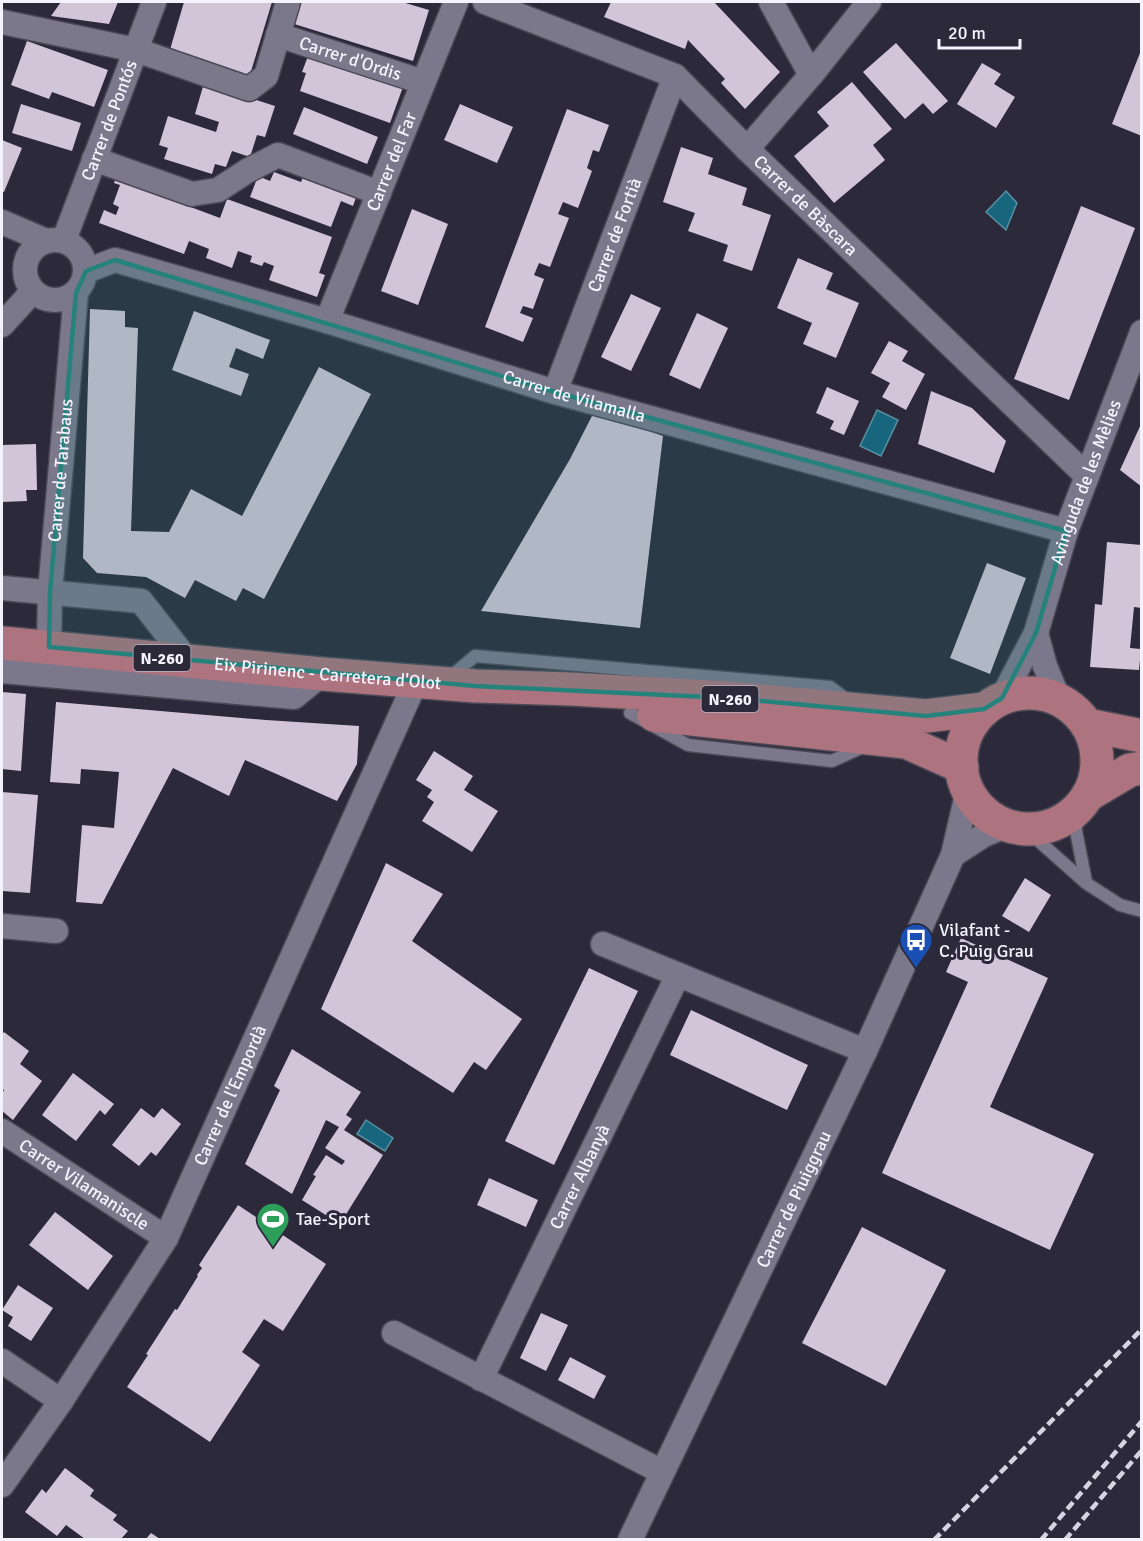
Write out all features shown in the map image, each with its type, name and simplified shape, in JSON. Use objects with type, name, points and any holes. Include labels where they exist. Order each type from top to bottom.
[{"type":"main road","name":"Eix Pirinenc - Carretera d'Olot","points":[[2,643],[445,684],[685,696],[926,716],[993,704]]},
{"type":"main road","name":"Eix Pirinenc - Carretera d'Olot","points":[[445,684],[587,709],[906,742],[965,779]]},
{"type":"main road","name":"N-260","points":[[993,704],[1026,692],[1043,694],[1059,700],[1074,710],[1087,725],[1096,748],[1097,760],[1093,784],[1082,802]]},
{"type":"main road","points":[[965,779],[962,751],[966,735],[973,721],[993,704]]},
{"type":"main road","points":[[1087,725],[1142,736]]},
{"type":"main road","points":[[1016,827],[1033,829],[1053,824],[1070,815],[1082,802],[1130,770],[1142,768]]},
{"type":"main road","name":"N-260","points":[[965,779],[980,808],[989,815],[1016,827]]},
{"type":"street","name":"Carrer de Pontós","points":[[55,240],[94,159],[154,2]]},
{"type":"street","name":"Carrer d'Ordis","points":[[136,50],[249,89],[266,76],[288,2]]},
{"type":"street","name":"Carrer del Far","points":[[327,321],[456,2]]},
{"type":"street","name":"Carrer de Bàscara","points":[[485,2],[675,76],[747,149],[1087,476]]},
{"type":"street","points":[[771,2],[811,75]]},
{"type":"street","points":[[747,149],[811,75],[869,2]]},
{"type":"street","points":[[2,22],[136,50]]},
{"type":"street","name":"Carrer d'Ordis","points":[[278,35],[423,82]]},
{"type":"street","name":"Carrer de Fortià","points":[[555,392],[675,76]]},
{"type":"street","points":[[94,159],[192,194],[218,190],[278,155],[379,193]]},
{"type":"street","points":[[2,222],[55,240],[80,252],[86,271],[76,293],[62,301],[46,300],[33,291],[24,272],[30,253],[55,240]]},
{"type":"street","name":"Carrer de Vilamalla","points":[[86,271],[115,260],[327,321],[555,392],[1066,531]]},
{"type":"street","points":[[2,325],[33,291]]},
{"type":"street","name":"Carrer de Tarabaus","points":[[49,647],[50,592],[76,293]]},
{"type":"street","name":"Avinguda de les Mèlies","points":[[993,704],[1035,633],[1066,531],[1142,332]]},
{"type":"street","points":[[2,588],[141,601],[188,661]]},
{"type":"street","points":[[1035,633],[1059,700]]},
{"type":"street","points":[[2,671],[294,697],[322,674]]},
{"type":"street","name":"Carrer de l'Empordà","points":[[2,1485],[61,1401],[166,1238],[445,684]]},
{"type":"street","name":"Carrer de Piuiggrau","points":[[630,1539],[865,1051],[953,855],[965,779]]},
{"type":"street","points":[[953,855],[984,836],[1016,827]]},
{"type":"street","points":[[2,926],[56,931]]},
{"type":"street","points":[[603,944],[865,1051]]},
{"type":"street","name":"Carrer Albanyà","points":[[481,1379],[678,975]]},
{"type":"street","name":"Carrer Vilamaniscle","points":[[2,1131],[166,1238]]},
{"type":"street","points":[[394,1333],[662,1472]]},
{"type":"street","points":[[2,1361],[61,1401]]},
{"type":"lane","points":[[1082,802],[1076,831],[1086,883]]},
{"type":"lane","points":[[1016,827],[1086,883],[1120,905],[1142,911]]},
{"type":"highlighted area","points":[[115,260],[555,392],[1066,531],[1036,633],[1002,698],[984,709],[926,716],[728,698],[475,686],[49,647],[50,592],[76,293],[86,271]]},
{"type":"water","points":[[1006,191],[1017,203],[1006,230],[986,212]]},
{"type":"water","points":[[877,410],[898,420],[881,456],[860,446]]},
{"type":"water","points":[[366,1120],[393,1138],[385,1151],[357,1134]]},
{"type":"building","points":[[61,2],[118,2],[109,24],[51,16]]},
{"type":"building","points":[[184,2],[272,2],[249,78],[169,53]]},
{"type":"building","points":[[298,2],[402,2],[429,10],[413,61],[291,23]]},
{"type":"building","points":[[611,2],[714,2],[780,72],[745,109],[721,83],[725,79],[688,40],[685,49],[604,17]]},
{"type":"building","points":[[27,41],[108,70],[94,107],[52,92],[49,99],[11,85]]},
{"type":"building","points":[[896,43],[948,101],[933,114],[923,103],[905,119],[863,72]]},
{"type":"building","points":[[1142,48],[1142,136],[1112,124]]},
{"type":"building","points":[[310,51],[404,84],[390,123],[300,91],[306,73],[302,72]]},
{"type":"building","points":[[982,63],[1001,74],[994,84],[1015,97],[996,128],[957,104]]},
{"type":"building","points":[[852,82],[892,129],[873,145],[885,160],[834,203],[794,156],[829,126],[817,112]]},
{"type":"building","points":[[204,83],[275,106],[265,137],[257,135],[250,157],[232,151],[226,167],[215,164],[212,174],[164,159],[168,148],[159,145],[168,116],[216,132],[219,122],[195,114]]},
{"type":"building","points":[[21,104],[81,123],[72,151],[12,133]]},
{"type":"building","points":[[460,104],[513,127],[497,163],[444,140]]},
{"type":"building","points":[[304,107],[378,137],[367,164],[293,134]]},
{"type":"building","points":[[567,109],[609,125],[599,152],[593,150],[587,168],[592,171],[578,208],[563,202],[558,214],[569,218],[550,267],[539,263],[534,275],[544,279],[533,309],[523,306],[520,313],[533,318],[523,342],[485,327]]},
{"type":"building","points":[[2,140],[22,148],[4,192],[2,191]]},
{"type":"building","points":[[681,147],[713,158],[708,174],[747,188],[742,205],[771,215],[752,271],[723,261],[728,245],[688,231],[695,213],[663,202]]},
{"type":"building","points":[[118,172],[180,194],[177,202],[220,218],[227,199],[332,237],[319,273],[325,275],[317,297],[269,280],[274,266],[264,262],[262,266],[250,262],[252,256],[238,251],[232,268],[206,258],[209,249],[189,241],[184,254],[99,223],[104,210],[116,215],[119,207],[113,204],[120,185],[114,183]]},
{"type":"building","points":[[274,172],[301,182],[303,177],[358,192],[353,206],[341,201],[331,227],[250,197],[258,176],[270,181]]},
{"type":"building","points":[[1081,206],[1135,228],[1069,400],[1014,379]]},
{"type":"building","points":[[412,209],[448,224],[418,305],[381,291]]},
{"type":"building","points":[[798,258],[833,273],[826,289],[859,303],[836,358],[803,344],[812,323],[777,308]]},
{"type":"building","points":[[631,294],[661,308],[631,371],[601,357]]},
{"type":"building","points":[[90,309],[125,311],[125,327],[138,328],[131,531],[169,532],[191,489],[242,516],[319,367],[371,394],[264,599],[243,588],[236,601],[195,580],[185,598],[146,577],[97,573],[83,558]]},
{"type":"building","points":[[194,311],[270,340],[263,359],[236,348],[229,367],[249,374],[241,396],[172,370]]},
{"type":"building","points":[[697,313],[728,328],[700,389],[669,375]]},
{"type":"building","points":[[889,341],[908,351],[902,361],[925,374],[906,410],[882,397],[890,383],[871,373]]},
{"type":"building","points":[[827,387],[859,401],[844,435],[830,429],[834,421],[816,413]]},
{"type":"building","points":[[931,391],[972,408],[1006,441],[994,473],[918,444]]},
{"type":"building","points":[[594,412],[663,436],[640,628],[481,611],[570,459]]},
{"type":"building","points":[[1142,422],[1142,487],[1120,470]]},
{"type":"building","points":[[36,444],[37,490],[26,490],[27,501],[2,502],[2,445]]},
{"type":"building","points":[[1107,542],[1142,545],[1142,608],[1134,607],[1130,648],[1141,649],[1139,670],[1090,667],[1095,604],[1102,605]]},
{"type":"building","points":[[987,563],[1026,578],[990,674],[950,658]]},
{"type":"building","points":[[2,692],[26,694],[21,771],[2,769]]},
{"type":"building","points":[[56,702],[359,726],[357,764],[337,801],[245,760],[229,796],[173,768],[102,904],[76,902],[82,825],[114,828],[119,772],[81,769],[80,784],[50,782]]},
{"type":"building","points":[[434,751],[473,776],[464,790],[498,811],[472,852],[422,821],[434,802],[427,797],[432,790],[416,780]]},
{"type":"building","points":[[2,792],[38,795],[30,893],[2,891]]},
{"type":"building","points":[[386,863],[443,894],[412,941],[522,1019],[486,1070],[474,1062],[453,1093],[321,1009]]},
{"type":"building","points":[[1025,878],[1051,895],[1029,932],[1002,916]]},
{"type":"building","points":[[961,938],[1048,978],[990,1107],[1094,1154],[1050,1250],[882,1173],[968,982],[946,972]]},
{"type":"building","points":[[589,968],[638,991],[554,1165],[505,1141]]},
{"type":"building","points":[[691,1010],[808,1065],[787,1110],[670,1055]]},
{"type":"building","points":[[4,1032],[29,1051],[20,1064],[42,1081],[13,1120],[2,1111],[4,1090],[2,1088],[2,1035]]},
{"type":"building","points":[[292,1049],[361,1092],[346,1115],[352,1119],[344,1130],[383,1155],[340,1224],[302,1200],[316,1176],[313,1175],[326,1155],[342,1165],[345,1161],[325,1148],[339,1127],[326,1120],[292,1194],[245,1164],[280,1090],[274,1086]]},
{"type":"building","points":[[73,1073],[114,1104],[105,1115],[100,1110],[76,1141],[42,1115]]},
{"type":"building","points":[[141,1108],[154,1118],[162,1108],[181,1124],[156,1156],[151,1152],[139,1166],[112,1145]]},
{"type":"building","points":[[489,1178],[538,1200],[526,1227],[477,1205]]},
{"type":"building","points":[[238,1205],[326,1264],[283,1331],[264,1319],[242,1352],[260,1365],[210,1442],[127,1387],[198,1276],[202,1268],[199,1265]]},
{"type":"building","points":[[55,1212],[113,1256],[88,1290],[29,1245]]},
{"type":"building","points":[[862,1227],[946,1270],[886,1386],[802,1343]]},
{"type":"building","points":[[18,1285],[53,1308],[31,1341],[8,1326],[13,1317],[2,1310]]},
{"type":"building","points":[[541,1313],[568,1325],[546,1371],[520,1358]]},
{"type":"building","points":[[570,1357],[606,1376],[594,1399],[558,1380]]},
{"type":"building","points":[[65,1468],[94,1490],[90,1496],[117,1515],[113,1520],[128,1531],[121,1539],[85,1539],[66,1525],[57,1536],[25,1512],[42,1489],[46,1493]]},
{"type":"building","points":[[151,1533],[160,1539],[146,1539]]},
{"type":"railway","points":[[934,1540],[1142,1329]]},
{"type":"railway","points":[[1041,1540],[1142,1421]]},
{"type":"railway","points":[[1065,1540],[1142,1450]]},
{"type":"place","name":"Vilafant - C. Puig Grau","points":[[916,969]]},
{"type":"place","name":"Tae-Sport","points":[[273,1248]]}]
